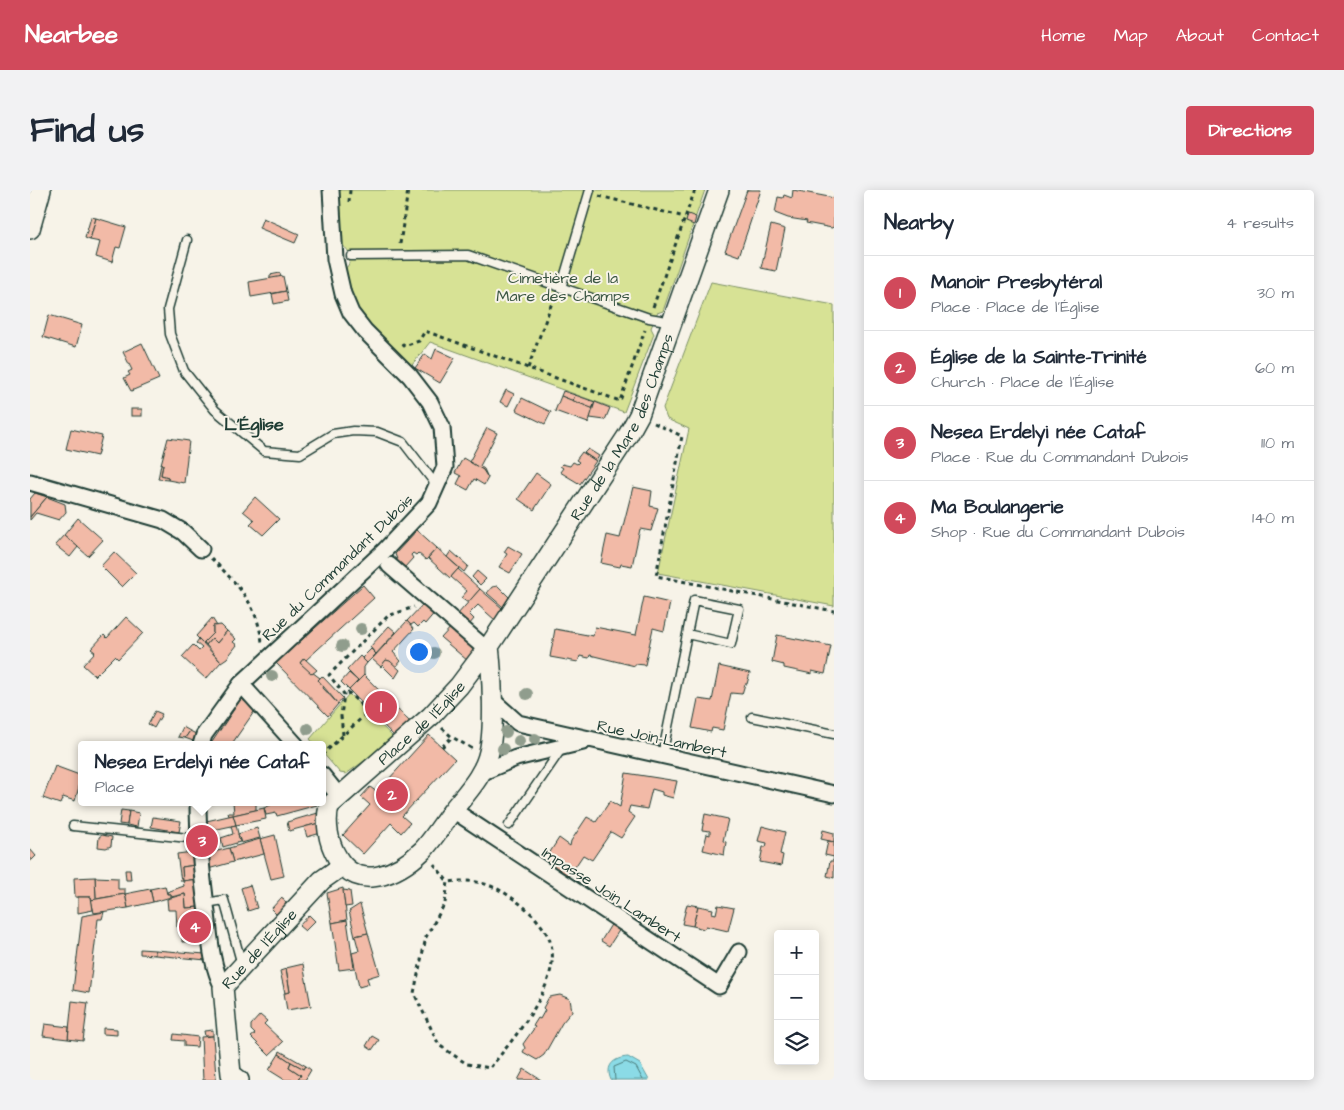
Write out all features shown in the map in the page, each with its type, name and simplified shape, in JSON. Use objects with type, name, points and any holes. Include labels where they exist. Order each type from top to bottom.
[{"type":"street","points":[[30,229],[41,190]]},
{"type":"street","name":"Rue du Commandant Dubois","points":[[202,741],[204,735],[241,684],[385,550],[429,503],[445,467],[442,427],[430,402],[410,376],[351,313],[343,294],[335,259],[331,190]]},
{"type":"street","name":"Rue de la Mare des Champs","points":[[459,686],[488,647],[628,435],[639,415],[719,190]]},
{"type":"street","points":[[30,482],[163,520],[183,532],[201,549]]},
{"type":"street","points":[[389,564],[424,596],[488,647],[491,699]]},
{"type":"street","points":[[241,684],[292,741]]},
{"type":"street","name":"Place de l'Église","points":[[459,686],[475,687],[491,699],[489,752],[482,772],[423,849],[402,866],[369,879],[352,876],[342,866],[332,850],[326,817],[329,806],[431,716],[459,686]]},
{"type":"street","name":"Rue Join-Lambert","points":[[491,699],[518,723],[565,740],[589,740],[834,794]]},
{"type":"street","points":[[482,772],[565,740]]},
{"type":"street","points":[[326,780],[339,796]]},
{"type":"street","points":[[198,806],[198,840],[212,953],[218,976],[224,987]]},
{"type":"street","name":"Impasse Join Lambert","points":[[453,810],[719,986],[739,952]]},
{"type":"street","name":"Rue de l'Église","points":[[233,1078],[224,987],[322,880],[342,866]]},
{"type":"lane","points":[[559,287],[589,192]]},
{"type":"lane","points":[[187,240],[168,309],[170,334],[184,371],[215,410],[264,451],[300,454],[333,434],[353,431],[377,432],[402,442],[437,486]]},
{"type":"lane","points":[[350,256],[468,255],[649,318],[673,322]]},
{"type":"lane","points":[[662,756],[687,634],[694,600],[739,609],[731,644],[687,634]]},
{"type":"lane","points":[[752,717],[834,734]]},
{"type":"lane","points":[[509,825],[565,740]]},
{"type":"lane","points":[[73,826],[198,840]]},
{"type":"lane","points":[[206,903],[224,900],[242,967]]},
{"type":"path","points":[[399,256],[408,190]]},
{"type":"path","points":[[397,340],[404,346],[420,341],[426,331],[620,401],[695,190]]},
{"type":"path","points":[[589,192],[685,217]]},
{"type":"path","points":[[528,368],[559,287]]},
{"type":"path","points":[[639,415],[682,436],[656,576],[834,611]]},
{"type":"path","points":[[201,549],[242,590],[258,619],[262,640],[263,662]]},
{"type":"path","points":[[343,735],[341,716],[344,694],[329,675],[388,616],[412,608],[424,596]]},
{"type":"path","points":[[326,751],[368,712],[349,693],[344,694]]},
{"type":"path","points":[[431,716],[452,737],[468,748],[489,752]]},
{"type":"path","points":[[442,747],[452,737]]},
{"type":"path","points":[[423,849],[448,882],[445,903],[426,937],[414,993],[439,1045],[467,1064],[490,1068],[528,1020],[549,974],[552,955],[550,940],[523,906],[504,891],[483,882],[466,880],[448,882]]},
{"type":"green space","name":"Cimetière de la Mare des Champs","points":[[336,190],[705,190],[663,311],[657,313],[651,328],[654,334],[624,412],[430,342],[412,365],[371,328],[348,292],[345,269],[350,262],[350,255],[347,249],[340,244]]},
{"type":"green space","points":[[711,282],[834,305],[834,606],[658,573],[689,429],[667,419],[663,408]]},
{"type":"green space","points":[[349,694],[395,739],[346,774],[340,773],[326,757],[326,741],[312,741],[310,739]]},
{"type":"water","points":[[628,1057],[640,1064],[649,1080],[611,1080],[609,1071],[614,1061]]},
{"type":"building","points":[[747,190],[761,190],[739,256],[725,251]]},
{"type":"building","points":[[793,190],[834,198],[834,226],[832,228],[806,223],[807,221],[788,218],[775,213],[778,197],[783,198],[784,195],[792,198]]},
{"type":"building","points":[[688,214],[696,217],[694,225],[686,222]]},
{"type":"building","points":[[91,217],[96,218],[90,240],[85,238]]},
{"type":"building","points":[[96,218],[126,227],[120,248],[116,247],[112,262],[96,257],[100,242],[90,240]]},
{"type":"building","points":[[263,218],[299,234],[295,243],[259,228]]},
{"type":"building","points":[[771,225],[785,229],[776,271],[761,268]]},
{"type":"building","points":[[280,273],[281,277],[270,279],[270,275]]},
{"type":"building","points":[[283,276],[286,291],[251,297],[249,282]]},
{"type":"building","points":[[286,291],[288,301],[274,304],[272,294]]},
{"type":"building","points":[[49,315],[82,325],[76,347],[43,337]]},
{"type":"building","points":[[142,343],[159,379],[131,391],[124,378],[130,375],[128,372],[132,370],[123,352]]},
{"type":"building","points":[[436,349],[455,358],[440,383],[415,368],[425,354],[432,359]]},
{"type":"building","points":[[506,390],[514,394],[508,406],[500,402]]},
{"type":"building","points":[[563,391],[575,395],[573,401],[561,396]]},
{"type":"building","points":[[575,395],[595,402],[592,409],[573,401]]},
{"type":"building","points":[[561,396],[594,409],[588,423],[555,411]]},
{"type":"building","points":[[522,398],[551,412],[545,424],[516,410]]},
{"type":"building","points":[[595,402],[610,408],[605,420],[590,418]]},
{"type":"building","points":[[131,409],[142,409],[142,416],[131,416]]},
{"type":"building","points":[[487,428],[497,433],[480,466],[484,469],[488,478],[483,470],[469,462]]},
{"type":"building","points":[[71,429],[102,436],[97,456],[66,449]]},
{"type":"building","points":[[168,438],[189,441],[184,483],[168,480],[168,477],[161,475],[163,464],[161,464]]},
{"type":"building","points":[[588,449],[599,456],[596,461],[584,453]]},
{"type":"building","points":[[582,452],[596,461],[580,484],[560,472],[563,468],[560,466],[562,464],[570,466],[573,462],[577,464],[579,462],[576,460]]},
{"type":"building","points":[[463,458],[483,470],[488,478],[484,485],[474,479],[468,490],[457,484],[461,476],[455,473]]},
{"type":"building","points":[[161,464],[163,464],[161,475],[168,477],[168,480],[158,479]]},
{"type":"building","points":[[536,473],[551,484],[534,510],[518,499]]},
{"type":"building","points":[[633,487],[652,491],[650,506],[658,508],[651,531],[640,529],[632,566],[621,564],[620,567],[601,563],[607,535],[620,538]]},
{"type":"building","points":[[35,493],[47,497],[30,517],[30,499]]},
{"type":"building","points":[[47,497],[65,504],[66,512],[59,520],[36,513],[30,520],[30,517]]},
{"type":"building","points":[[255,497],[279,519],[263,535],[250,524],[254,520],[243,511]]},
{"type":"building","points":[[78,518],[103,540],[88,556],[64,535]]},
{"type":"building","points":[[417,530],[437,548],[426,560],[418,553],[416,555],[413,553],[411,555],[413,558],[404,568],[398,562],[395,554]]},
{"type":"building","points":[[64,535],[78,547],[70,557],[55,545]]},
{"type":"building","points":[[508,546],[522,554],[510,573],[499,567],[507,554],[504,552]]},
{"type":"building","points":[[437,548],[459,568],[450,578],[428,558]]},
{"type":"building","points":[[451,551],[468,566],[464,572],[447,557]]},
{"type":"building","points":[[114,552],[136,573],[122,587],[101,566]]},
{"type":"building","points":[[458,569],[480,589],[468,603],[461,598],[467,591],[451,577]]},
{"type":"building","points":[[477,571],[486,579],[480,585],[472,577]]},
{"type":"building","points":[[363,585],[374,598],[306,660],[304,658],[300,663],[320,678],[318,680],[324,686],[323,688],[338,704],[328,716],[276,663]]},
{"type":"building","points":[[498,586],[509,597],[503,607],[487,593],[492,587]]},
{"type":"building","points":[[480,589],[502,608],[495,620],[478,605],[469,614],[474,619],[469,625],[457,615]]},
{"type":"building","points":[[644,597],[670,603],[664,631],[653,628],[645,665],[635,664],[635,666],[590,655],[589,658],[580,656],[578,662],[550,657],[555,629],[593,636],[595,627],[636,635]]},
{"type":"building","points":[[425,602],[436,611],[425,624],[423,622],[418,627],[414,623],[411,625],[407,621]]},
{"type":"building","points":[[126,617],[143,633],[118,659],[115,656],[95,676],[83,665],[95,652],[91,649],[104,635],[107,638]]},
{"type":"building","points":[[212,618],[217,626],[213,626],[213,633],[204,644],[196,636]]},
{"type":"building","points":[[407,621],[414,629],[393,652],[401,661],[396,667],[386,660],[381,667],[372,659]]},
{"type":"building","points":[[221,625],[227,631],[217,643],[212,638],[206,645],[204,642],[213,633],[213,626]]},
{"type":"building","points":[[453,625],[478,647],[468,661],[441,638]]},
{"type":"building","points":[[389,626],[396,632],[376,654],[370,647]]},
{"type":"building","points":[[227,631],[236,639],[233,642],[237,645],[227,658],[221,662],[206,645],[212,638],[217,643]]},
{"type":"building","points":[[777,635],[831,646],[825,674],[812,671],[812,674],[784,668],[784,665],[772,662]]},
{"type":"building","points":[[199,639],[221,662],[206,679],[182,657],[193,645],[199,651],[202,648],[196,643]]},
{"type":"building","points":[[371,649],[376,654],[367,663],[362,658]]},
{"type":"building","points":[[360,656],[367,663],[364,667],[364,675],[358,681],[347,670]]},
{"type":"building","points":[[304,658],[317,670],[312,674],[300,663]]},
{"type":"building","points":[[386,660],[390,661],[400,670],[395,678],[382,665]]},
{"type":"building","points":[[719,666],[750,673],[747,684],[745,684],[742,694],[731,693],[723,730],[712,728],[711,732],[692,728],[698,699],[712,701]]},
{"type":"building","points":[[349,673],[358,681],[349,690],[341,682]]},
{"type":"building","points":[[364,675],[413,725],[398,740],[349,690]]},
{"type":"building","points":[[322,676],[343,698],[338,704],[318,680]]},
{"type":"building","points":[[241,699],[256,709],[234,741],[213,741]]},
{"type":"building","points":[[155,711],[162,714],[154,728],[148,724]]},
{"type":"building","points":[[183,727],[190,731],[185,738],[178,737]]},
{"type":"building","points":[[190,731],[196,734],[193,741],[185,738]]},
{"type":"building","points":[[429,735],[455,759],[402,816],[410,823],[401,833],[391,823],[363,854],[343,835],[370,805],[361,797],[370,787],[377,792]]},
{"type":"building","points":[[55,766],[78,775],[78,790],[75,801],[63,797],[60,804],[43,798]]},
{"type":"building","points":[[626,773],[677,781],[673,798],[662,795],[662,792],[652,789],[647,809],[630,806],[628,812],[635,817],[621,838],[611,832],[592,860],[583,855],[569,876],[545,860],[559,838],[570,846],[571,841],[587,817],[596,822],[610,801],[620,807]]},
{"type":"building","points":[[233,806],[256,806],[256,810],[229,816],[228,813],[234,813]]},
{"type":"building","points":[[268,806],[313,806],[277,816],[276,813],[266,815],[264,808]]},
{"type":"building","points":[[264,808],[266,819],[236,825],[233,815]]},
{"type":"building","points":[[121,810],[129,811],[127,825],[119,824]]},
{"type":"building","points":[[129,811],[139,813],[137,827],[127,825]]},
{"type":"building","points":[[318,813],[319,823],[289,831],[287,822]]},
{"type":"building","points":[[705,814],[728,819],[723,841],[726,842],[724,855],[703,850],[707,834],[710,835],[710,831],[702,830]]},
{"type":"building","points":[[233,815],[236,825],[204,832],[202,822]]},
{"type":"building","points":[[153,817],[181,821],[179,832],[151,827]]},
{"type":"building","points":[[319,823],[321,833],[307,837],[304,827]]},
{"type":"building","points":[[236,825],[240,842],[223,847],[221,838],[233,834],[231,826]]},
{"type":"building","points":[[762,826],[785,832],[780,854],[783,855],[781,866],[760,862],[763,847],[766,847],[767,843],[758,841]]},
{"type":"building","points":[[257,828],[260,838],[241,843],[238,834]]},
{"type":"building","points":[[823,830],[834,833],[834,842],[821,839]]},
{"type":"building","points":[[102,835],[112,837],[111,846],[106,848],[98,847],[99,837]]},
{"type":"building","points":[[275,835],[284,876],[271,879],[260,839]]},
{"type":"building","points":[[260,839],[264,854],[233,862],[229,848]]},
{"type":"building","points":[[828,841],[834,842],[834,857],[825,855]]},
{"type":"building","points":[[229,848],[233,862],[208,869],[206,854]]},
{"type":"building","points":[[30,849],[36,856],[30,862]]},
{"type":"building","points":[[193,852],[195,865],[182,867],[183,881],[181,881],[177,854]]},
{"type":"building","points":[[834,857],[834,878],[827,876],[830,861],[833,861]]},
{"type":"building","points":[[195,865],[196,879],[183,881],[182,867]]},
{"type":"building","points":[[125,870],[130,870],[131,880],[126,880]]},
{"type":"building","points":[[95,877],[118,878],[118,889],[125,889],[125,894],[96,899]]},
{"type":"building","points":[[95,877],[96,899],[91,900],[91,897],[75,897],[74,878]]},
{"type":"building","points":[[197,879],[200,907],[186,908],[185,894],[171,897],[171,894],[167,894],[167,892],[184,886],[183,881]]},
{"type":"building","points":[[250,885],[257,908],[248,911],[241,888]]},
{"type":"building","points":[[165,886],[167,894],[171,894],[171,897],[153,902],[150,889]]},
{"type":"building","points":[[343,888],[347,920],[332,923],[327,893]]},
{"type":"building","points":[[150,889],[153,902],[128,908],[125,894]]},
{"type":"building","points":[[343,890],[350,891],[352,906],[345,907]]},
{"type":"building","points":[[125,894],[128,908],[94,913],[91,900]]},
{"type":"building","points":[[185,894],[186,908],[200,907],[203,941],[182,942],[182,927],[177,927],[176,910],[168,910],[167,899]]},
{"type":"building","points":[[78,897],[91,897],[93,910],[78,913]]},
{"type":"building","points":[[282,897],[287,905],[277,915],[271,909]]},
{"type":"building","points":[[360,904],[368,933],[355,936],[349,911]]},
{"type":"building","points":[[687,904],[698,906],[693,926],[682,924]]},
{"type":"building","points":[[718,905],[734,908],[728,931],[706,926],[704,929],[693,926],[698,906],[713,909],[712,913],[716,914]]},
{"type":"building","points":[[104,912],[102,919],[98,919],[89,993],[73,990],[82,916]]},
{"type":"building","points":[[309,915],[315,921],[305,931],[299,926]]},
{"type":"building","points":[[347,920],[354,968],[339,970],[332,923]]},
{"type":"building","points":[[612,923],[620,929],[609,946],[601,941]]},
{"type":"building","points":[[368,933],[380,974],[367,978],[369,984],[359,987],[352,953],[359,951],[355,936]]},
{"type":"building","points":[[140,949],[155,950],[155,955],[140,954]]},
{"type":"building","points":[[155,950],[205,954],[206,960],[155,955]]},
{"type":"building","points":[[303,964],[311,1006],[287,1010],[284,993],[290,992],[286,968]]},
{"type":"building","points":[[286,969],[290,992],[285,993],[280,971]]},
{"type":"building","points":[[560,995],[570,999],[572,1011],[562,1023],[544,1055],[537,1060],[523,1052],[525,1048],[523,1044],[535,1027],[533,1026],[538,1018],[540,1019],[545,1010],[543,1008],[549,997]]},
{"type":"building","points":[[72,1001],[88,1003],[83,1041],[68,1039]]},
{"type":"building","points":[[260,1015],[267,1021],[264,1024],[283,1042],[269,1055],[251,1037],[255,1034],[251,1030],[251,1025]]},
{"type":"building","points":[[45,1024],[69,1027],[68,1039],[43,1036]]},
{"type":"building","points":[[103,1028],[117,1029],[117,1035],[103,1034]]},
{"type":"building","points":[[213,1030],[213,1036],[205,1036],[204,1031]]},
{"type":"building","points":[[174,1034],[198,1037],[197,1047],[184,1046],[184,1041],[173,1040]]},
{"type":"building","points":[[213,1036],[216,1077],[215,1080],[203,1080],[201,1037]]},
{"type":"building","points":[[372,1036],[379,1040],[372,1050],[366,1046]]},
{"type":"building","points":[[280,1051],[306,1066],[304,1069],[291,1062],[279,1054]]},
{"type":"building","points":[[279,1054],[291,1062],[289,1067],[301,1075],[298,1080],[285,1080],[269,1070]]},
{"type":"building","points":[[291,1062],[304,1069],[306,1066],[311,1070],[305,1080],[298,1080],[301,1075],[289,1067]]},
{"type":"building","points":[[524,1069],[541,1080],[518,1080]]},
{"type":"place","name":"Manoir Presbytéral","points":[[381,707]]},
{"type":"place","name":"Église de la Sainte-Trinité","points":[[392,795]]},
{"type":"place","name":"Nesea Erdelyi née Cataf","points":[[202,841]]},
{"type":"place","name":"Ma Boulangerie","points":[[195,927]]},
{"type":"district","name":"L'Église","points":[[254,424]]}]
